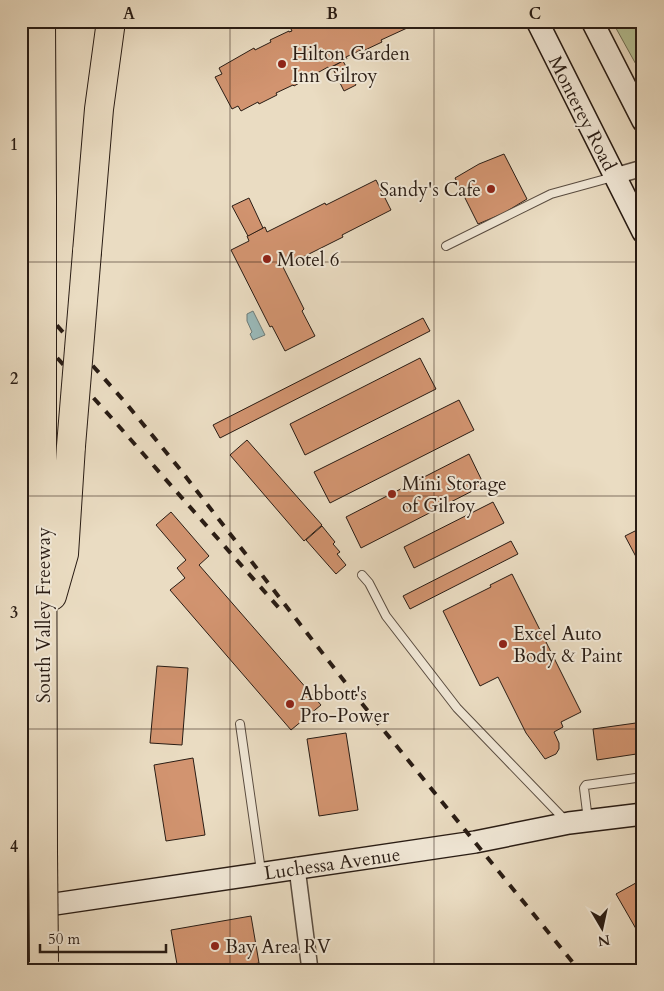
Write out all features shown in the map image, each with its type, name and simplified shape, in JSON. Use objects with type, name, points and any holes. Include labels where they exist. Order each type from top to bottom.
[{"type":"highway","name":"South Valley Freeway","points":[[42,21],[44,966]]},
{"type":"highway","points":[[44,624],[64,554],[99,108],[111,21]]},
{"type":"street","name":"Monterey Road","points":[[537,21],[643,232]]},
{"type":"street","points":[[592,21],[643,121]]},
{"type":"street","points":[[615,176],[643,168]]},
{"type":"street","name":"Luchessa Avenue","points":[[21,909],[476,842],[579,822],[643,814]]},
{"type":"street","points":[[296,868],[310,970]]},
{"type":"lane","points":[[446,246],[551,194],[615,176]]},
{"type":"lane","points":[[362,575],[369,583],[386,616],[457,708],[579,822]]},
{"type":"lane","points":[[240,724],[262,873]]},
{"type":"lane","points":[[579,822],[586,785],[643,778]]},
{"type":"green space","points":[[612,21],[643,21],[643,77]]},
{"type":"water","points":[[253,311],[265,335],[253,340],[247,321],[247,314]]},
{"type":"building","name":"Hilton Garden Inn Gilroy","points":[[287,21],[418,21],[418,23],[381,40],[382,42],[363,51],[363,49],[346,57],[347,59],[276,93],[277,95],[259,104],[258,102],[241,111],[238,106],[232,109],[215,77],[222,74],[219,68],[254,48],[255,50],[271,42],[270,40],[292,31]]},
{"type":"building","points":[[343,61],[356,85],[344,91],[332,67]]},
{"type":"building","name":"Sandy's Cafe","points":[[504,154],[527,199],[504,213],[478,224],[455,178],[479,164]]},
{"type":"building","name":"Motel 6","points":[[376,180],[391,210],[283,267],[315,336],[285,351],[272,326],[270,327],[231,250],[249,241],[247,236],[265,227],[267,232]]},
{"type":"building","points":[[249,198],[263,228],[248,236],[232,206]]},
{"type":"building","points":[[423,318],[430,331],[220,438],[213,425]]},
{"type":"building","points":[[420,358],[436,389],[305,455],[290,424]]},
{"type":"building","points":[[459,400],[474,430],[330,503],[314,472]]},
{"type":"building","points":[[247,440],[322,525],[304,541],[230,455]]},
{"type":"building","points":[[469,454],[484,485],[361,548],[346,517]]},
{"type":"building","points":[[493,502],[504,523],[414,568],[404,547]]},
{"type":"building","points":[[171,512],[209,556],[199,565],[321,705],[291,730],[170,590],[185,578],[177,568],[186,560],[156,525]]},
{"type":"building","points":[[322,526],[335,542],[333,544],[340,552],[337,554],[346,565],[336,574],[306,540]]},
{"type":"building","points":[[643,527],[643,570],[625,536]]},
{"type":"building","points":[[511,541],[518,554],[410,609],[403,596]]},
{"type":"building","name":"Excel Auto Body & Paint","points":[[512,574],[581,712],[561,722],[563,727],[554,732],[559,743],[559,749],[556,754],[545,759],[526,733],[498,677],[480,686],[443,611],[491,587],[490,585]]},
{"type":"building","points":[[157,666],[188,668],[182,745],[150,743]]},
{"type":"building","points":[[643,722],[643,753],[597,760],[593,729]]},
{"type":"building","points":[[346,733],[358,810],[319,816],[307,739]]},
{"type":"building","points":[[193,758],[205,835],[166,841],[154,765]]},
{"type":"building","points":[[643,879],[643,941],[616,894]]},
{"type":"building","name":"Bay Area RV","points":[[251,916],[259,963],[221,970],[178,970],[171,930]]},
{"type":"railway","points":[[21,285],[125,402],[179,468],[355,695],[579,970]]},
{"type":"railway","points":[[21,318],[279,608]]},
{"type":"place","name":"Hilton Garden Inn Gilroy","points":[[282,64]]},
{"type":"place","name":"Sandy's Cafe","points":[[491,189]]},
{"type":"place","name":"Motel 6","points":[[267,259]]},
{"type":"place","name":"Mini Storage of Gilroy","points":[[392,494]]},
{"type":"place","name":"Excel Auto Body & Paint","points":[[503,644]]},
{"type":"place","name":"Abbott's Pro-Power","points":[[290,704]]},
{"type":"place","name":"Bay Area RV","points":[[215,946]]}]
